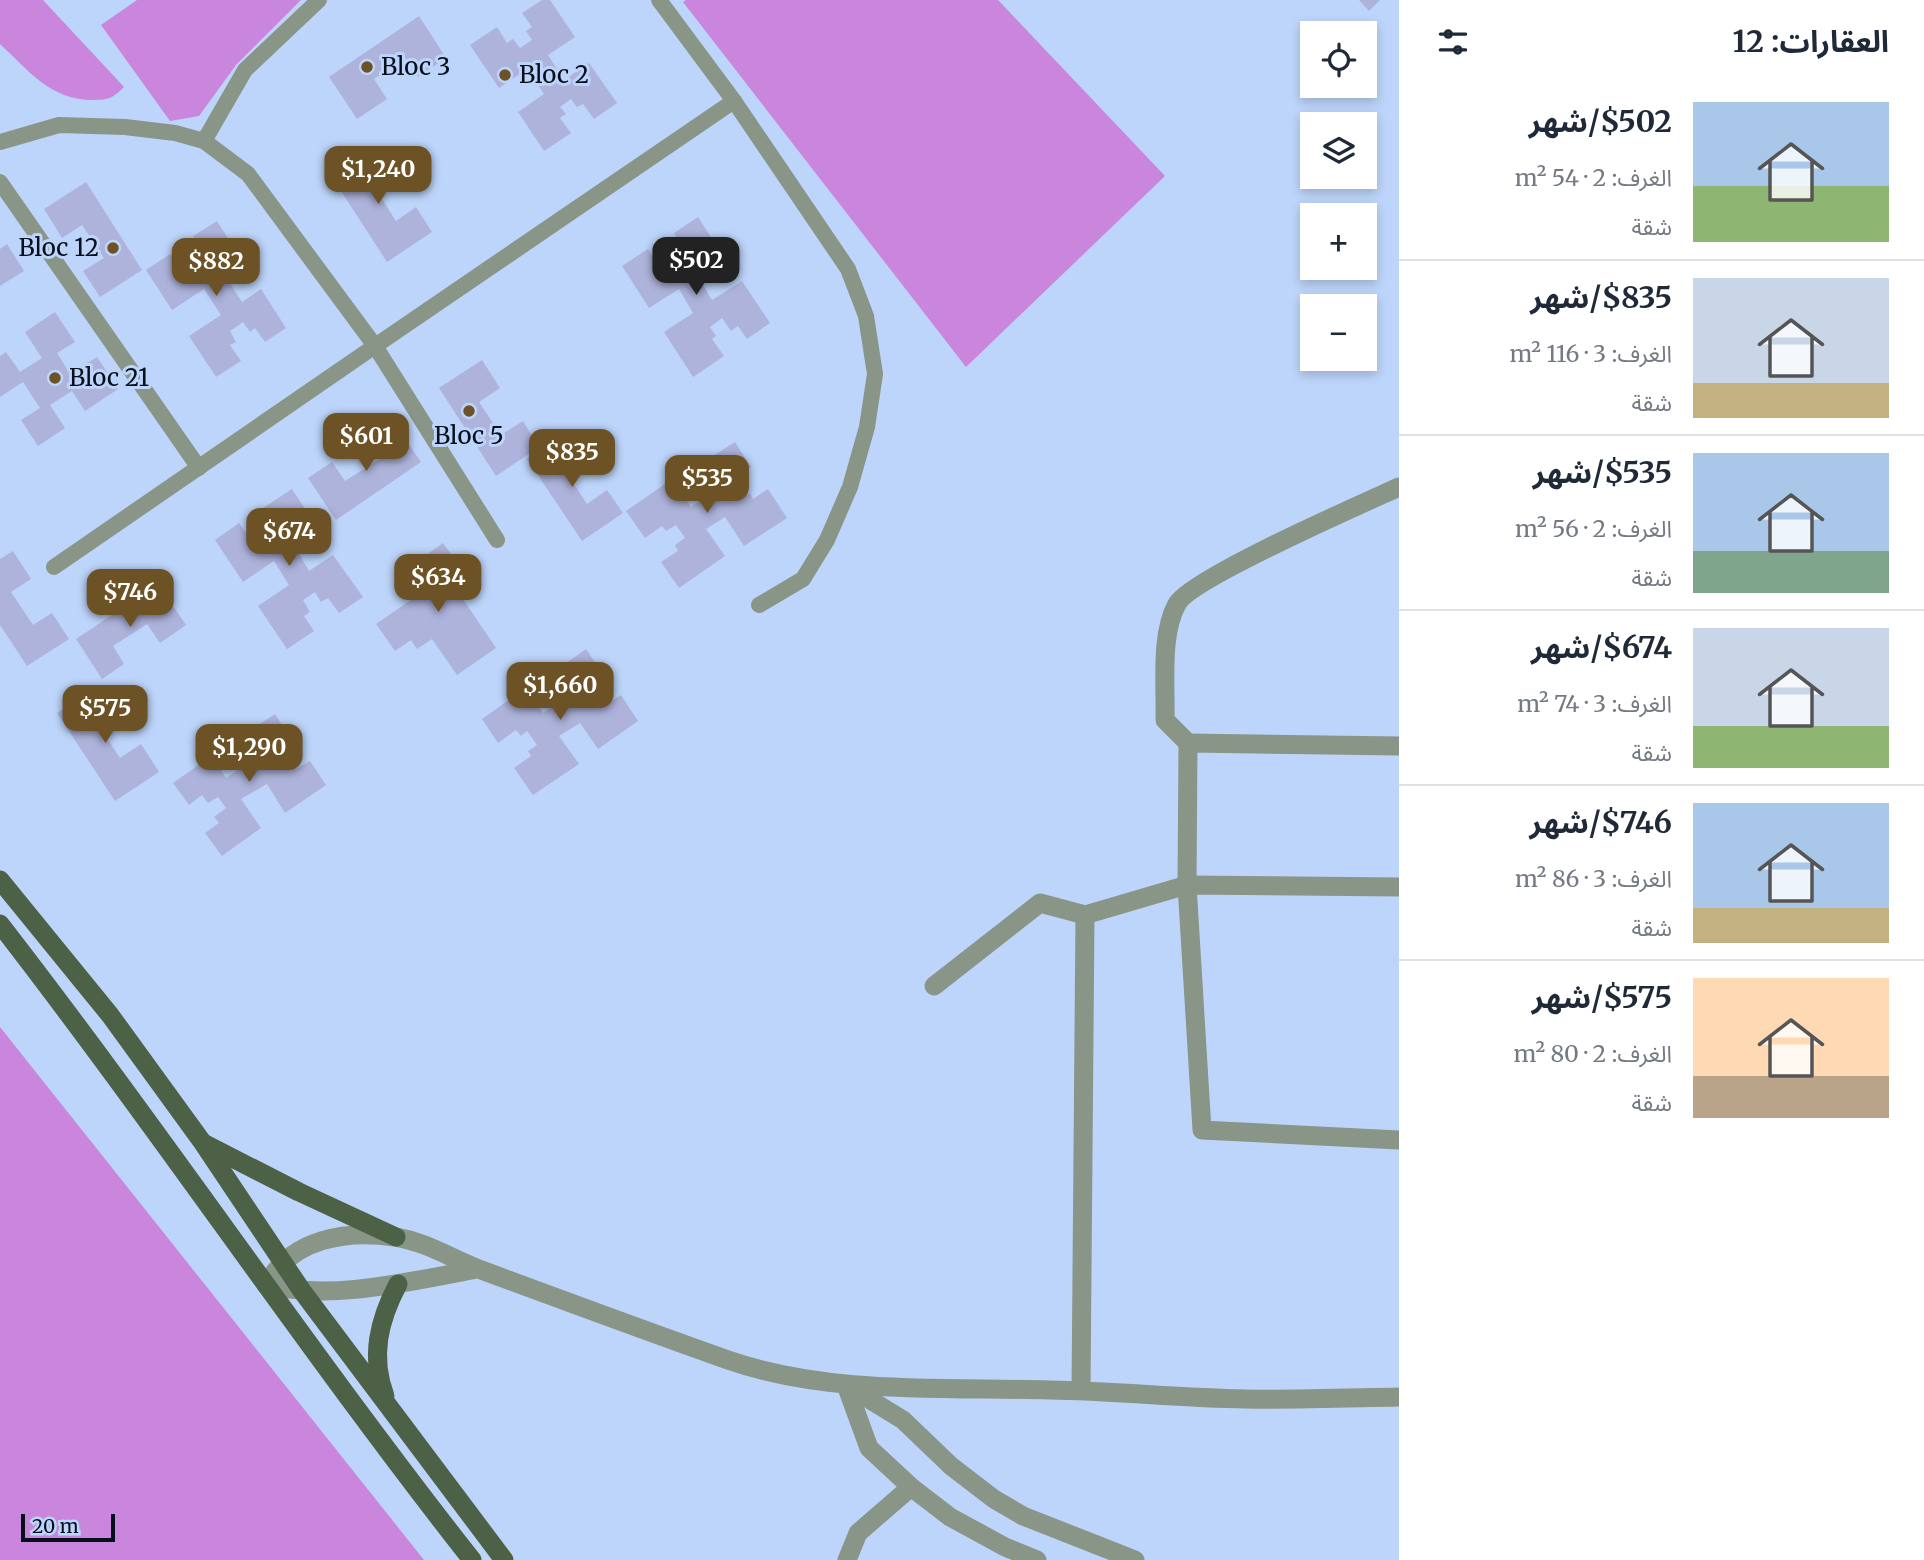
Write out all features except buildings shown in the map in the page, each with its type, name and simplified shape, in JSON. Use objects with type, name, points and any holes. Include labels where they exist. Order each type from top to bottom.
[{"type":"main road","points":[[0,880],[110,1015],[203,1143],[281,1262],[504,1560]]},
{"type":"main road","points":[[0,924],[90,1040],[266,1285],[472,1560]]},
{"type":"main road","points":[[203,1143],[396,1237]]},
{"type":"main road","points":[[388,1407],[376,1357],[378,1331],[386,1306],[398,1283]]},
{"type":"street","points":[[1399,487],[1344,511],[1199,584],[1177,602],[1167,638],[1165,720],[1188,743],[1399,746]]},
{"type":"street","points":[[1188,743],[1187,885],[1202,1130],[1399,1140]]},
{"type":"street","points":[[934,986],[1040,903],[1085,915],[1187,885],[1399,887]]},
{"type":"street","points":[[1081,1390],[1085,915]]},
{"type":"street","points":[[478,1269],[398,1283],[302,1291],[266,1285],[281,1262],[312,1243],[346,1236],[396,1237],[733,1362],[801,1380],[846,1385],[1081,1390],[1245,1399],[1399,1397]]},
{"type":"street","points":[[846,1385],[869,1448],[911,1487],[950,1517],[1005,1547],[1037,1560]]},
{"type":"street","points":[[846,1385],[903,1420],[951,1466],[994,1499],[1023,1516],[1135,1560]]},
{"type":"street","points":[[847,1560],[858,1533],[911,1487]]},
{"type":"lane","points":[[204,141],[245,70],[319,0]]},
{"type":"lane","points":[[659,0],[734,101],[848,269],[866,316],[875,374],[867,427],[850,487],[827,541],[803,579],[759,606]]},
{"type":"lane","points":[[54,568],[734,101]]},
{"type":"lane","points":[[0,142],[58,125],[176,133],[204,141],[248,174],[375,346],[497,540]]},
{"type":"lane","points":[[0,182],[199,468]]},
{"type":"shaded area","points":[[0,0],[43,0],[124,87],[109,98],[101,100],[76,98],[51,89],[0,44]]},
{"type":"shaded area","points":[[137,0],[301,0],[236,65],[199,116],[170,121],[101,25]]},
{"type":"shaded area","points":[[998,0],[1165,176],[966,367],[683,2]]},
{"type":"shaded area","points":[[0,1027],[424,1560],[0,1560]]},
{"type":"place","name":"Bloc 3","points":[[367,67]]},
{"type":"place","name":"Bloc 2","points":[[505,75]]},
{"type":"place","name":"Bloc 12","points":[[113,248]]},
{"type":"place","name":"Bloc 21","points":[[55,378]]},
{"type":"place","name":"Bloc 5","points":[[469,411]]}]
